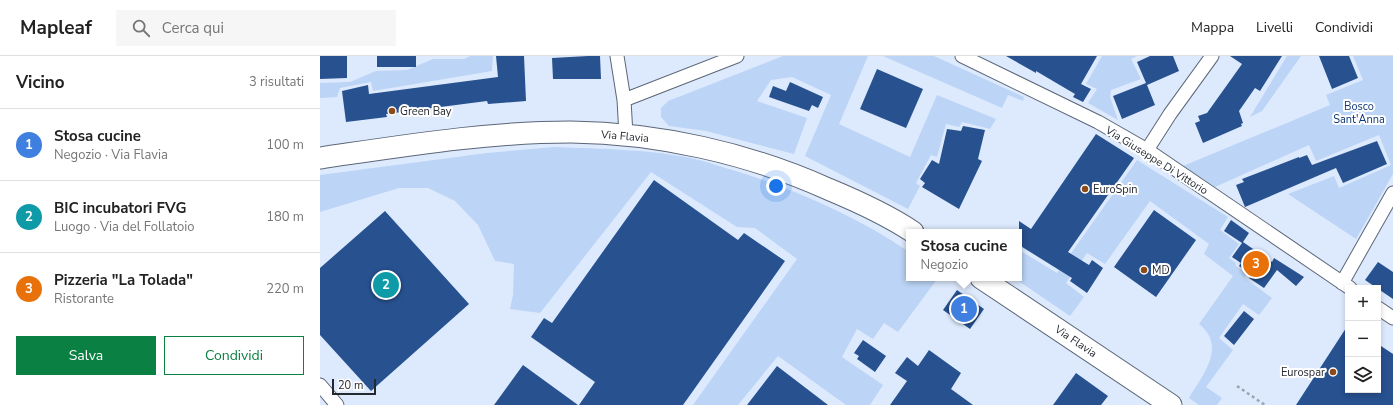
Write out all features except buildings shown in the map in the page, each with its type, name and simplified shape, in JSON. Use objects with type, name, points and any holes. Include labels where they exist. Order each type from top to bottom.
[{"type":"main road","name":"Via Flavia","points":[[320,158],[461,139],[513,134],[572,132],[626,135],[700,147],[800,176],[867,206],[908,229]]},
{"type":"main road","name":"Via Flavia","points":[[986,281],[1172,405]]},
{"type":"street","points":[[617,56],[624,100],[626,135]]},
{"type":"street","points":[[624,100],[737,56]]},
{"type":"street","name":"Via Giuseppe Di Vittorio","points":[[962,56],[1098,122],[1147,150],[1346,285],[1393,193]]},
{"type":"street","points":[[1147,150],[1170,114],[1212,56]]},
{"type":"street","points":[[1381,310],[1393,318]]},
{"type":"street","points":[[320,385],[337,405]]},
{"type":"path","points":[[1237,386],[1265,405]]},
{"type":"green space","points":[[470,56],[493,56],[492,71],[373,91],[371,82],[340,88],[337,97],[320,98],[320,83],[350,82],[376,71],[407,70],[433,59],[464,59]]},
{"type":"green space","points":[[783,56],[868,56],[839,124],[910,157],[937,95],[996,119],[990,129],[962,122],[959,127],[946,124],[937,157],[931,155],[916,183],[920,186],[908,209],[805,156],[831,95],[792,77],[771,80],[757,101],[807,118],[794,154],[706,131],[669,126],[661,117],[661,108],[668,101]]},
{"type":"green space","points":[[883,56],[934,56],[1024,97],[1023,101],[1008,95],[1002,108]]},
{"type":"green space","points":[[1102,56],[1137,56],[1131,59],[1141,79],[1111,90],[1110,97],[1118,120],[1088,103],[1097,89],[1086,84]]},
{"type":"green space","points":[[1287,56],[1301,56],[1262,111],[1250,117]]},
{"type":"green space","name":"Bosco Sant'Anna","points":[[1353,56],[1393,56],[1393,174],[1356,239],[1288,194],[1334,176],[1339,188],[1391,165],[1379,135],[1316,161],[1309,145],[1215,187],[1183,166],[1330,105],[1326,95],[1363,80]]},
{"type":"green space","points":[[554,147],[645,152],[681,156],[699,160],[759,178],[826,205],[868,227],[906,250],[906,281],[936,281],[898,332],[884,323],[873,339],[857,329],[842,357],[883,385],[870,405],[846,405],[778,356],[738,405],[693,405],[797,259],[755,228],[737,227],[651,172],[540,313],[510,309],[513,295],[514,264],[495,261],[478,225],[455,201],[428,188],[399,188],[320,212],[320,175],[487,153]]},
{"type":"green space","points":[[1137,160],[1228,217],[1220,230],[1239,244],[1229,258],[1236,263],[1236,266],[1246,273],[1245,278],[1272,298],[1259,315],[1243,304],[1219,338],[1233,350],[1206,387],[1222,398],[1217,405],[1199,405],[1189,398],[1206,370],[1212,351],[1211,342],[1207,333],[1199,324],[1233,276],[1204,254],[1209,244],[1150,201],[1105,264],[1087,253],[1066,283],[1084,297],[1070,316],[1018,281],[1022,281],[1022,252],[1057,273]]},
{"type":"place","name":"Green Bay","points":[[392,111]]},
{"type":"place","name":"EuroSpin","points":[[1085,189]]},
{"type":"place","name":"Pizzeria \"La Tolada\"","points":[[1256,264]]},
{"type":"place","name":"MD","points":[[1144,270]]},
{"type":"place","name":"BIC incubatori FVG","points":[[386,285]]},
{"type":"place","name":"Stosa cucine","points":[[964,309]]},
{"type":"place","name":"Eurospar","points":[[1333,372]]}]
